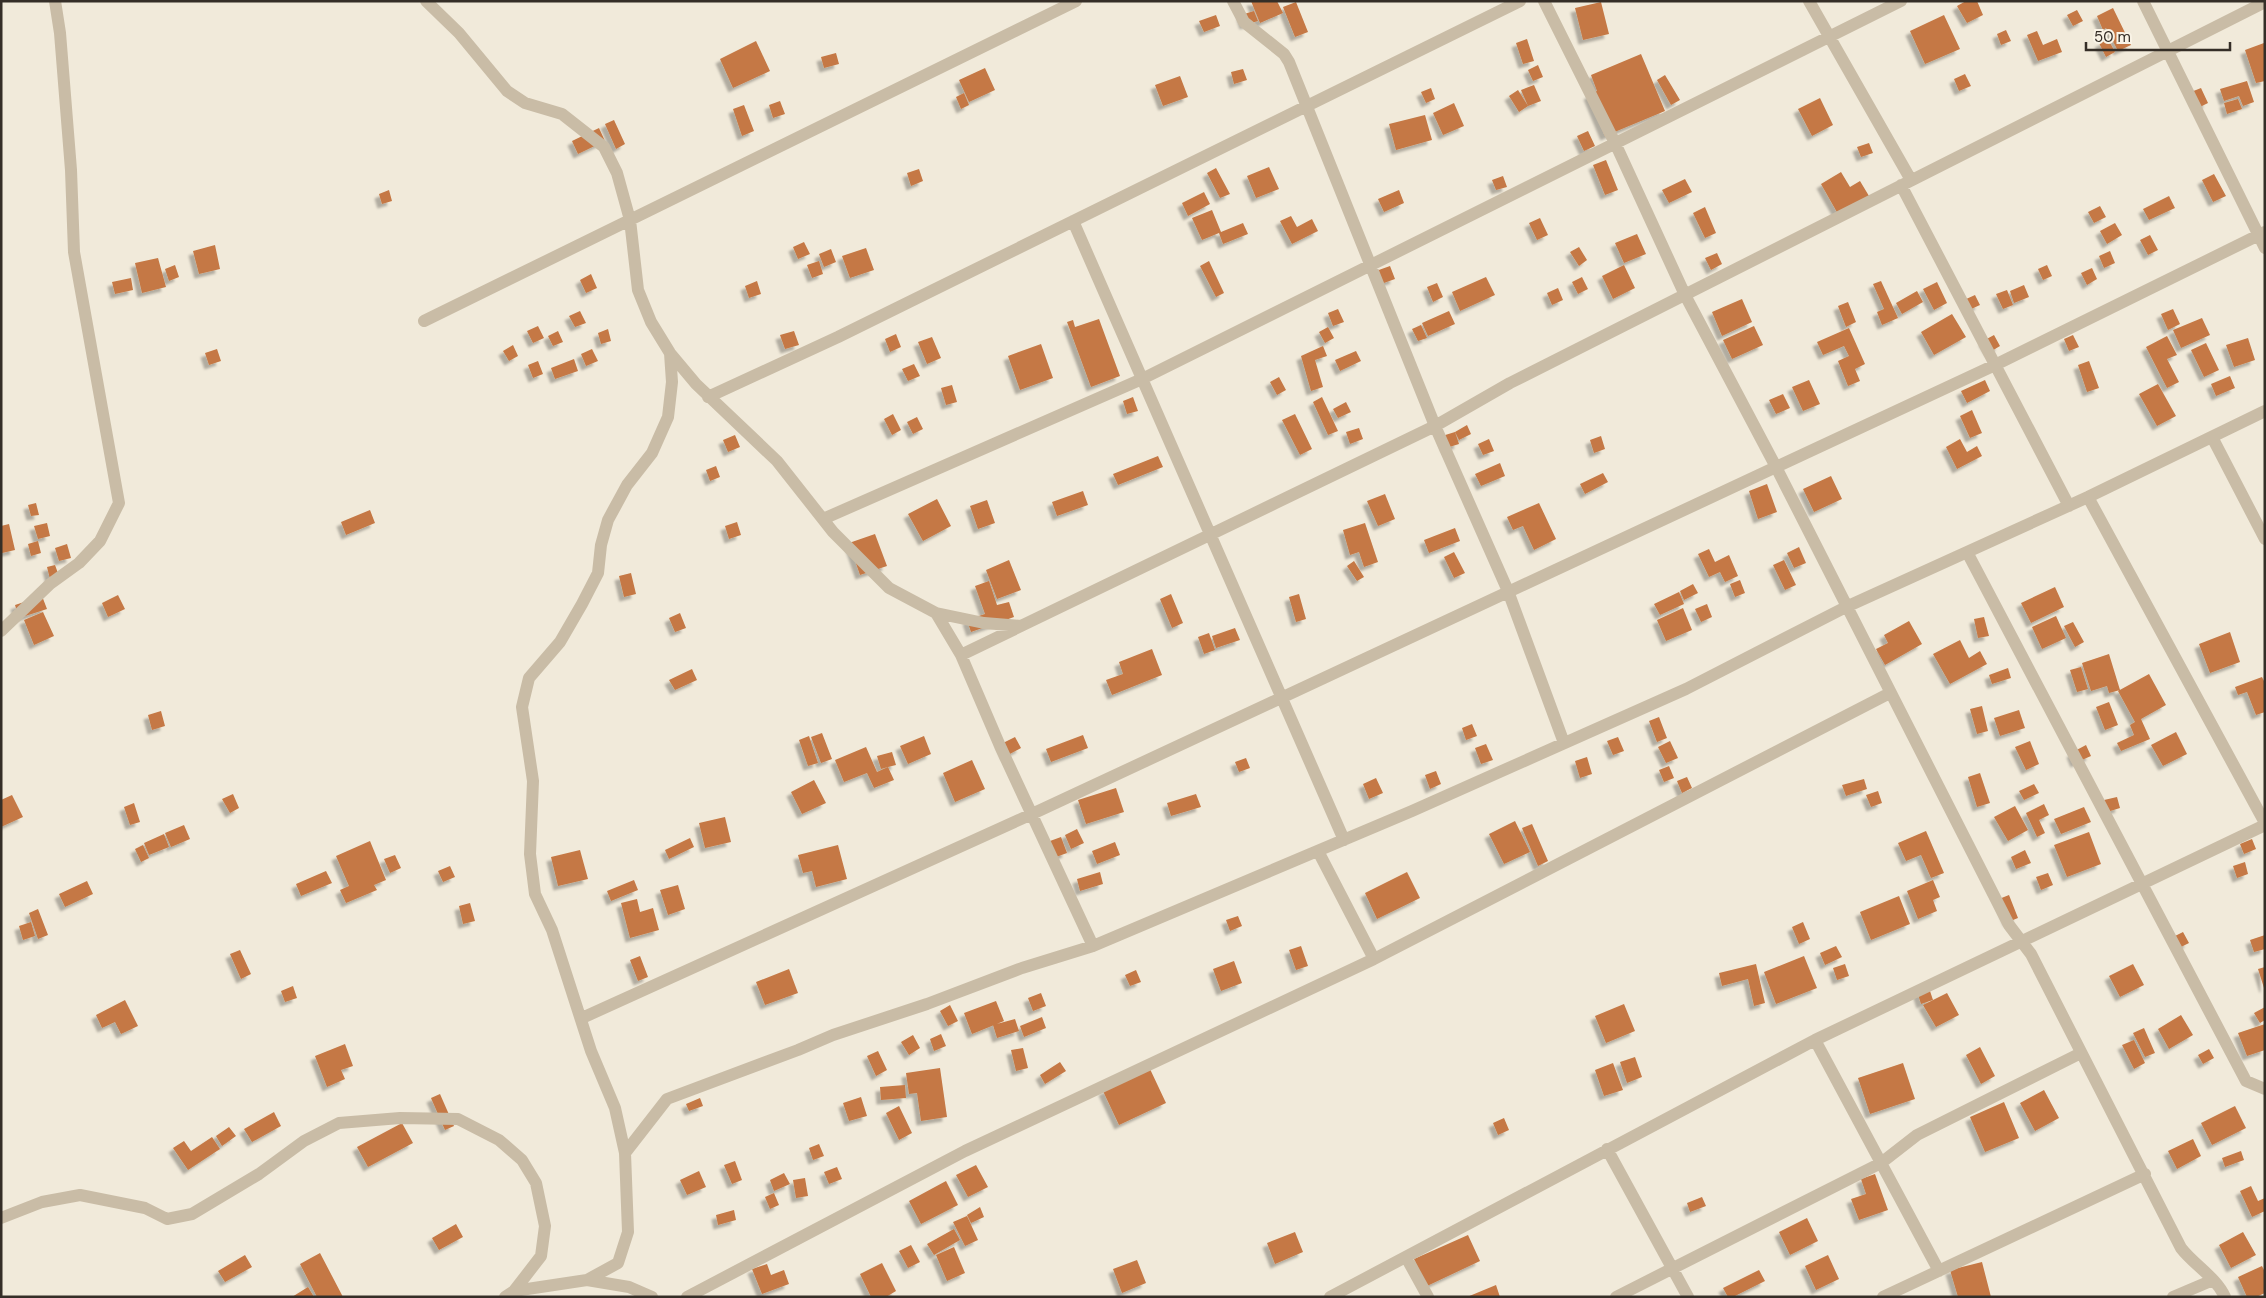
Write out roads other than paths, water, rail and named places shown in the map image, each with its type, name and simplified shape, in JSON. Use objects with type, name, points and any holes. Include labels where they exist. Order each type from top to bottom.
[{"type":"street","points":[[1,631],[50,584],[79,563],[100,541],[119,503],[74,252],[71,170],[60,33],[55,1]]},
{"type":"street","points":[[426,1],[460,33],[507,91],[525,103],[562,114],[604,147],[618,173],[630,220],[638,290],[651,322],[670,353],[708,397],[777,461],[823,519],[889,588],[936,613],[984,623],[1023,626]]},
{"type":"street","points":[[424,321],[1076,1]]},
{"type":"street","points":[[1233,1],[1244,22],[1284,54],[1289,62],[1305,107],[1372,265],[1435,426],[1508,591],[1564,743]]},
{"type":"street","points":[[708,397],[838,337],[1520,1]]},
{"type":"street","points":[[1544,1],[1616,145],[1686,295],[2009,924],[2023,940],[2145,1174],[2181,1248],[2191,1261],[2213,1280],[2224,1297]]},
{"type":"street","points":[[1809,1],[1906,183],[1995,365],[2069,506]]},
{"type":"street","points":[[823,519],[1142,379],[1616,145],[1901,1]]},
{"type":"street","points":[[2143,1],[2261,233],[2265,248]]},
{"type":"street","points":[[961,655],[1435,426],[1510,383],[2265,2]]},
{"type":"street","points":[[1073,221],[1344,840]]},
{"type":"street","points":[[582,1018],[1032,814],[1995,365],[2261,233]]},
{"type":"street","points":[[510,1294],[587,1280],[618,1263],[628,1232],[626,1153],[615,1108],[591,1052],[582,1018],[552,930],[535,894],[530,854],[533,781],[522,707],[529,678],[560,642],[598,573],[601,545],[608,520],[626,485],[652,453],[668,418],[672,382],[670,353]]},
{"type":"street","points":[[626,1153],[666,1099],[771,1061],[833,1035],[927,1004],[1022,968],[1093,946],[1344,840],[1686,689],[1846,607],[2069,506],[2265,411]]},
{"type":"street","points":[[2212,437],[2265,539]]},
{"type":"street","points":[[1330,1297],[1815,1040],[2265,824],[2088,497]]},
{"type":"street","points":[[1967,552],[2246,1081],[2265,1089]]},
{"type":"street","points":[[936,613],[961,655],[1093,946]]},
{"type":"street","points":[[687,1297],[965,1151],[1374,958],[1890,693]]},
{"type":"street","points":[[1318,851],[1374,958]]},
{"type":"street","points":[[1815,1040],[1939,1271]]},
{"type":"street","points":[[1616,1297],[1673,1270],[1881,1163],[1917,1135],[2081,1053]]},
{"type":"street","points":[[1,1218],[42,1202],[80,1195],[145,1208],[167,1219],[192,1214],[259,1174],[304,1141],[340,1123],[400,1118],[458,1119],[499,1140],[522,1160],[536,1183],[545,1226],[541,1256],[510,1294]]},
{"type":"street","points":[[1607,1149],[1688,1297]]},
{"type":"street","points":[[1884,1297],[2145,1174]]},
{"type":"street","points":[[1406,1257],[1428,1297]]},
{"type":"street","points":[[587,1280],[629,1287],[652,1297]]},
{"type":"street","points":[[2173,1297],[2213,1280]]}]
